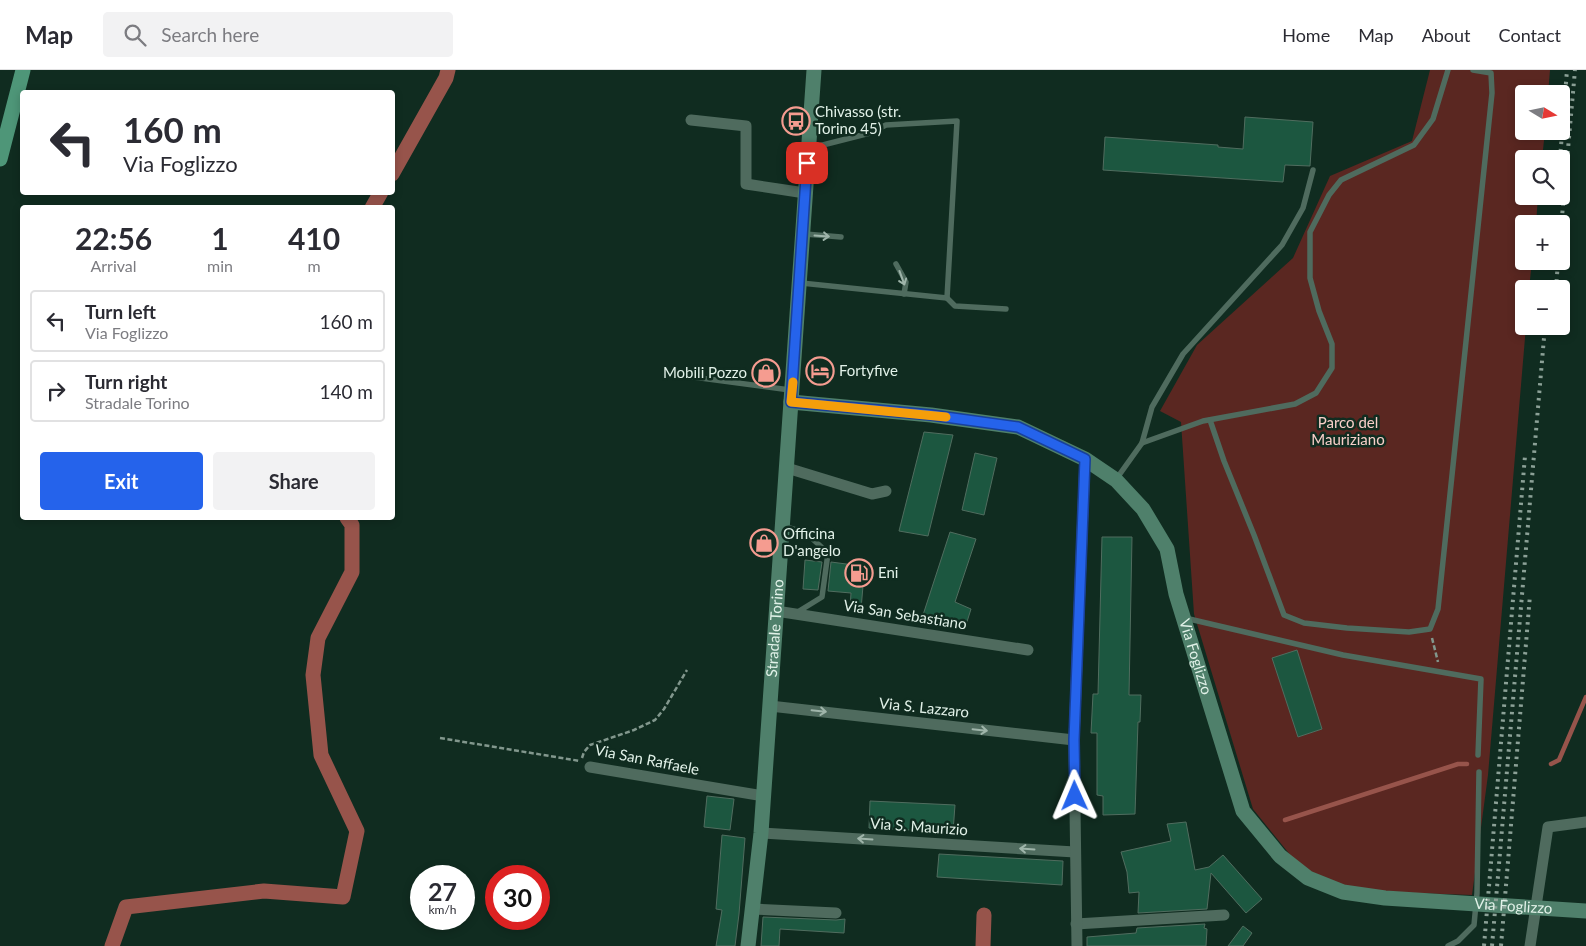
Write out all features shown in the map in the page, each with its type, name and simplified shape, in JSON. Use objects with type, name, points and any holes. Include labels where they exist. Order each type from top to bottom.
[{"type":"main road","points":[[0,159],[23,70]]},
{"type":"main road","name":"Stradale Torino","points":[[748,946],[764,796],[814,70]]},
{"type":"main road","name":"Via Foglizzo","points":[[792,396],[1018,427],[1085,459],[1116,480],[1143,509],[1167,549],[1176,594],[1242,811],[1280,856],[1308,878],[1343,892],[1384,898],[1586,911]]},
{"type":"street","points":[[691,120],[746,126],[746,184],[805,193]]},
{"type":"street","points":[[1076,946],[1074,740],[1085,459]]},
{"type":"street","points":[[786,468],[872,494],[886,491]]},
{"type":"street","name":"Via San Sebastiano","points":[[776,611],[1028,650]]},
{"type":"street","name":"Via S. Lazzaro","points":[[770,706],[1074,740]]},
{"type":"street","name":"Via San Raffaele","points":[[586,764],[764,796]]},
{"type":"street","points":[[1530,946],[1548,827],[1586,822]]},
{"type":"street","name":"Via S. Maurizio","points":[[761,833],[1076,852]]},
{"type":"street","points":[[753,909],[836,912]]},
{"type":"street","points":[[1076,924],[1224,915]]},
{"type":"lane","points":[[1142,443],[1210,420],[1295,404],[1316,393],[1332,368],[1332,344],[1319,311],[1310,278],[1310,232],[1329,195],[1341,180],[1414,145],[1433,119],[1448,70]]},
{"type":"lane","points":[[1210,420],[1224,461],[1284,614],[1304,624],[1409,632],[1430,629],[1438,609],[1492,93],[1491,74],[1473,70]]},
{"type":"lane","points":[[808,148],[870,133],[886,125],[957,121],[947,298]]},
{"type":"lane","points":[[1116,480],[1142,443],[1152,407],[1183,354],[1282,245],[1303,208],[1313,170]]},
{"type":"lane","points":[[802,234],[842,237]]},
{"type":"lane","points":[[896,264],[906,282],[904,294]]},
{"type":"lane","points":[[799,282],[947,298],[955,306],[1006,309]]},
{"type":"lane","points":[[678,375],[792,396]]},
{"type":"lane","points":[[782,526],[806,533],[828,554],[822,597],[794,614]]},
{"type":"lane","points":[[1183,617],[1343,655],[1481,679],[1478,755]]},
{"type":"lane","points":[[1448,946],[1458,941],[1474,925],[1477,893],[1479,772]]},
{"type":"path","points":[[1430,629],[1440,672]]},
{"type":"path","name":"Via San Raffaele","points":[[586,764],[584,752],[590,745],[634,730],[655,720],[664,709],[687,670]]},
{"type":"path","points":[[440,738],[586,764]]},
{"type":"green space","name":"Parco del Mauriziano","points":[[1430,70],[1550,70],[1549,85],[1515,85],[1515,140],[1544,140],[1543,150],[1515,150],[1515,205],[1537,205],[1537,215],[1515,215],[1515,270],[1531,270],[1530,280],[1515,280],[1515,335],[1525,335],[1488,775],[1472,895],[1358,891],[1300,867],[1253,809],[1194,614],[1181,422],[1160,411],[1197,345],[1293,258],[1330,176],[1412,141]]},
{"type":"building","points":[[1245,117],[1313,122],[1310,166],[1285,165],[1283,182],[1103,170],[1105,137],[1218,145],[1218,147],[1243,149]]},
{"type":"building","points":[[924,432],[953,435],[928,536],[899,531]]},
{"type":"building","points":[[975,453],[997,458],[984,515],[962,510]]},
{"type":"building","points":[[950,532],[976,539],[955,602],[971,609],[965,628],[922,618]]},
{"type":"building","points":[[1102,537],[1132,537],[1129,695],[1141,695],[1140,722],[1138,722],[1135,814],[1103,815],[1103,796],[1097,795],[1097,733],[1091,733],[1093,694],[1098,694]]},
{"type":"building","points":[[805,560],[822,562],[818,590],[803,589]]},
{"type":"building","points":[[831,562],[854,565],[854,562],[865,563],[861,609],[850,608],[851,593],[828,591]]},
{"type":"building","points":[[1297,650],[1322,729],[1298,737],[1272,658]]},
{"type":"building","points":[[707,796],[734,799],[730,830],[704,827]]},
{"type":"building","points":[[870,801],[955,805],[953,832],[869,828]]},
{"type":"building","points":[[1186,822],[1195,870],[1209,867],[1223,855],[1262,899],[1246,913],[1211,873],[1207,909],[1138,913],[1139,892],[1129,893],[1127,872],[1121,852],[1171,841],[1167,824]]},
{"type":"building","points":[[722,835],[745,838],[735,946],[716,946],[722,910],[716,909]]},
{"type":"building","points":[[939,854],[1063,861],[1062,885],[937,877]]},
{"type":"building","points":[[763,917],[845,919],[844,933],[780,929],[779,946],[761,946]]},
{"type":"building","points":[[1205,924],[1204,928],[1207,929],[1206,946],[1087,946],[1087,937],[1136,933],[1137,928]]},
{"type":"building","points":[[1243,926],[1252,933],[1243,946],[1228,946]]},
{"type":"waterway","points":[[395,169],[446,78],[448,70]]},
{"type":"waterway","points":[[374,205],[379,195]]},
{"type":"waterway","points":[[112,946],[126,907],[264,891],[343,897],[357,831],[321,755],[313,675],[318,638],[352,572],[352,525],[348,520]]},
{"type":"waterway","points":[[1551,764],[1559,760],[1586,697]]},
{"type":"waterway","points":[[1285,820],[1458,764],[1467,764]]},
{"type":"waterway","points":[[983,946],[984,915]]},
{"type":"railway","points":[[1561,150],[1567,70]]},
{"type":"railway","points":[[1562,215],[1575,70]]},
{"type":"railway","points":[[1557,270],[1557,280]]},
{"type":"railway","points":[[1492,946],[1544,335]]},
{"type":"railway","points":[[1484,946],[1525,456]]},
{"type":"railway","points":[[1501,946],[1530,595]]},
{"type":"slow traffic","points":[[793,382],[791,402],[946,417]]},
{"type":"place","name":"Chivasso (str. Torino 45)","points":[[796,121]]},
{"type":"place","name":"Fortyfive","points":[[820,371]]},
{"type":"place","name":"Mobili Pozzo","points":[[766,373]]},
{"type":"place","name":"Officina D'angelo","points":[[764,543]]},
{"type":"place","name":"Eni","points":[[859,573]]},
{"type":"route","points":[[807,163],[791,402],[931,415],[1018,427],[1085,459],[1074,740],[1075,796]]}]
